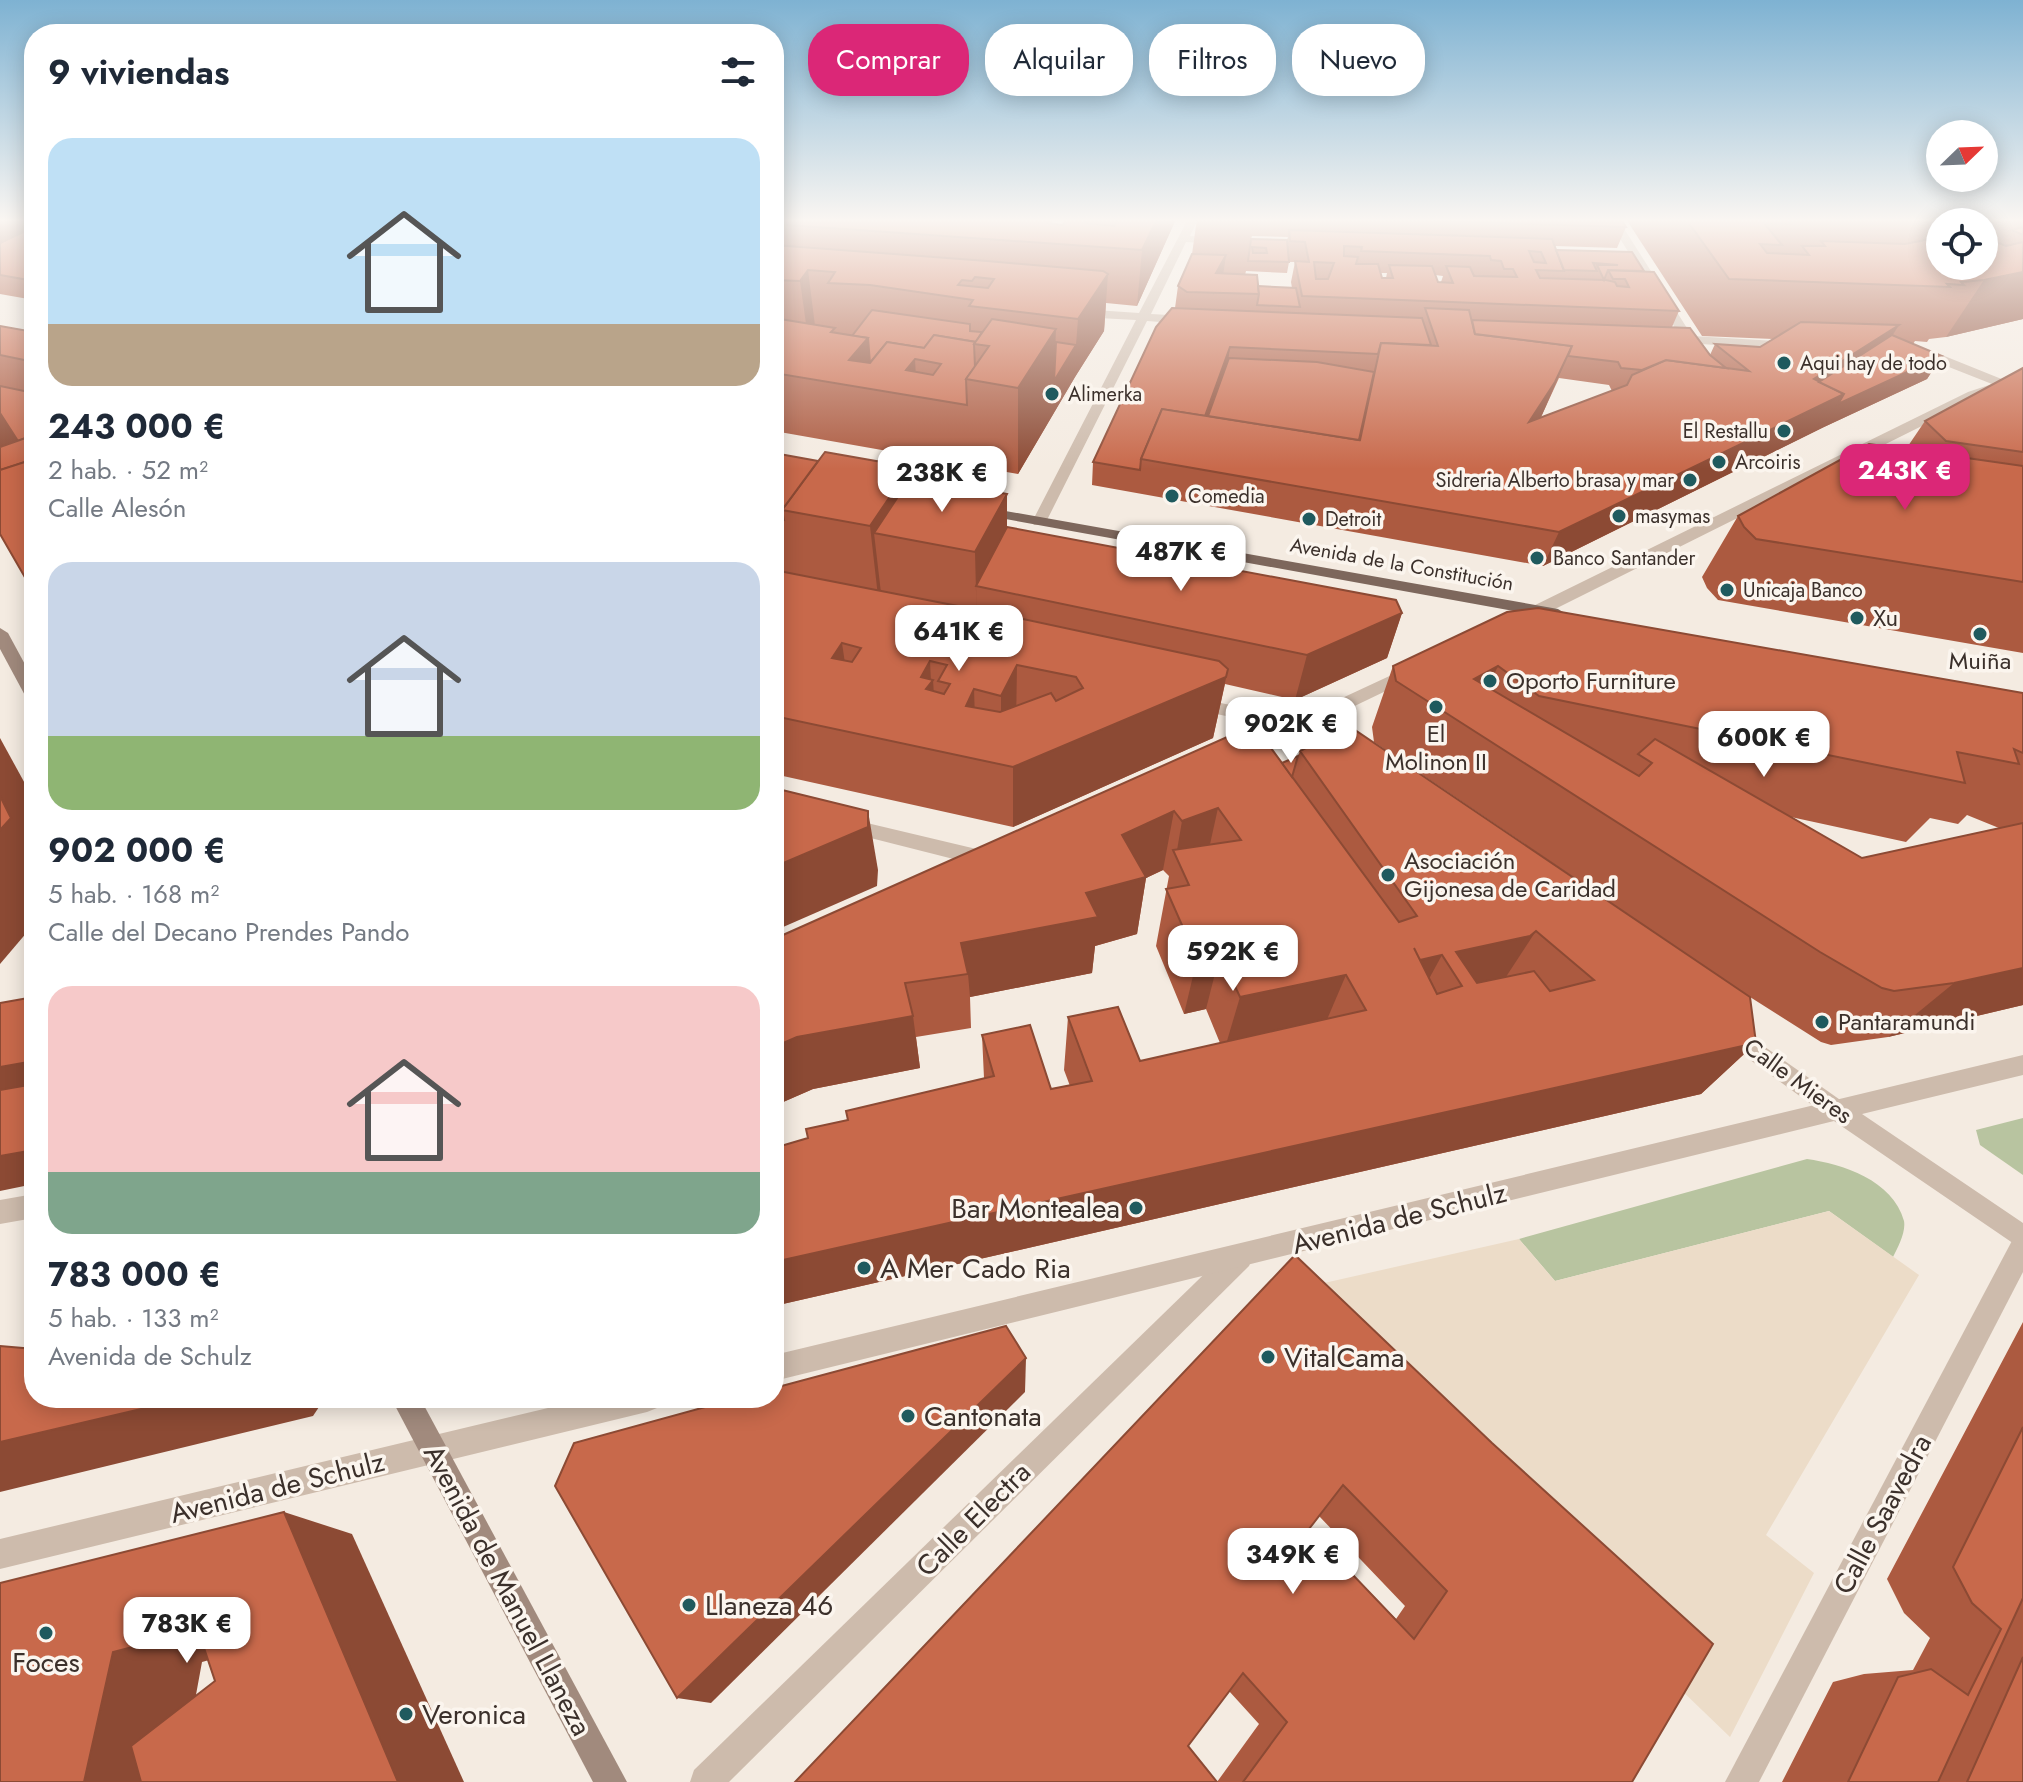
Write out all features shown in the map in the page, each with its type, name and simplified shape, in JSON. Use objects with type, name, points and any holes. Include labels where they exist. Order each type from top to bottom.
[{"type":"main road","name":"Avenida de la Constitución","points":[[961,508],[1582,618]]},
{"type":"main road","points":[[0,633],[24,678]]},
{"type":"main road","name":"Avenida de Manuel Llaneza","points":[[410,1408],[611,1782]]},
{"type":"street","points":[[1039,522],[1151,302]]},
{"type":"street","points":[[1663,302],[1688,339]]},
{"type":"street","points":[[1068,313],[1201,320]]},
{"type":"street","points":[[1657,338],[1808,347]]},
{"type":"street","points":[[1898,352],[1928,354],[2023,392]]},
{"type":"street","points":[[1513,623],[1998,384],[2023,377]]},
{"type":"street","points":[[1801,480],[1829,484]]},
{"type":"street","points":[[1217,764],[1425,666]]},
{"type":"street","points":[[1184,701],[1301,726],[1358,767]]},
{"type":"street","points":[[832,822],[1004,859],[969,875]]},
{"type":"street","name":"Calle Mieres","points":[[1707,1016],[1838,1111],[2023,1238]]},
{"type":"street","name":"Avenida de Schulz","points":[[784,1366],[2023,1065]]},
{"type":"street","points":[[0,1212],[24,1208]]},
{"type":"street","name":"Calle Saavedra","points":[[1741,1782],[2023,1246]]},
{"type":"street","name":"Calle Electra","points":[[706,1782],[1240,1257]]},
{"type":"street","name":"Avenida de Schulz","points":[[0,1554],[605,1408]]},
{"type":"green space","points":[[2023,1118],[2023,1175],[1980,1145],[1976,1130]]},
{"type":"green space","points":[[1807,1159],[1864,1176],[1889,1195],[1904,1221],[1893,1257],[1829,1211],[1555,1281],[1519,1239]]},
{"type":"shaded area","points":[[1829,1211],[1919,1275],[1766,1535],[1814,1573],[1730,1737],[1271,1295],[1519,1239],[1555,1281]]},
{"type":"building","points":[[972,302],[1089,302],[1078,319],[969,306]]},
{"type":"building","points":[[1258,302],[1299,302],[1300,307],[1257,305]]},
{"type":"building","points":[[1457,302],[1673,302],[1679,311]]},
{"type":"building","points":[[1172,308],[1422,318],[1431,345],[1381,343],[1378,354],[1230,347],[1205,416],[1162,409],[1141,459],[1140,470],[1093,462],[1156,327]]},
{"type":"building","points":[[1425,308],[1469,310],[1475,334],[1572,346],[1555,382],[1529,422],[1627,385],[1632,375],[1666,360],[1749,371],[1715,344],[1760,347],[1801,322],[1899,325],[1814,379],[1844,394],[1559,532],[1141,459],[1162,409],[1360,440],[1381,343],[1438,346]]},
{"type":"building","points":[[872,310],[970,324],[970,331],[982,332],[976,342],[934,335],[924,348],[887,342],[870,363],[868,338],[852,336]]},
{"type":"building","points":[[992,319],[1056,329],[1018,388],[966,379],[989,346],[974,344]]},
{"type":"building","points":[[784,320],[835,328],[831,332],[868,338],[849,360],[870,363],[887,342],[924,348],[934,335],[976,342],[975,367],[966,379],[967,405],[784,375]],"holes":[[[915,359],[941,364],[933,375],[906,370]]]},
{"type":"building","points":[[1472,320],[1690,328],[1710,355],[1726,368],[1666,360],[1642,370],[1621,368],[1618,362],[1568,356],[1572,346],[1475,334]]},
{"type":"building","points":[[0,326],[24,330],[24,360],[0,355]]},
{"type":"building","points":[[1892,335],[1942,356],[1838,404],[1844,394],[1819,382]]},
{"type":"building","points":[[1056,342],[1076,345],[1054,381]]},
{"type":"building","points":[[1229,358],[1317,362],[1374,372],[1359,440],[1208,416]]},
{"type":"building","points":[[2023,368],[2023,452],[1946,441],[1925,421]]},
{"type":"building","points":[[0,386],[24,391],[24,439],[18,441],[0,413]]},
{"type":"building","points":[[24,439],[24,462],[0,470],[0,447]]},
{"type":"building","points":[[1869,444],[2023,466],[2023,582],[1756,539],[1744,527],[1738,516]]},
{"type":"building","points":[[825,452],[910,467],[870,526],[784,510]]},
{"type":"building","points":[[784,455],[818,461],[784,507]]},
{"type":"building","points":[[24,462],[24,576],[0,534],[0,470]]},
{"type":"building","points":[[911,477],[1007,494],[975,552],[874,533]]},
{"type":"building","points":[[1007,527],[1396,600],[1402,613],[1307,655],[976,586]]},
{"type":"building","points":[[784,572],[1219,661],[1228,669],[1226,677],[1013,767],[784,718]],"holes":[[[842,643],[861,648],[852,662],[832,658]],[[930,661],[947,665],[938,681],[950,684],[944,694],[926,689],[933,680],[921,677]],[[1017,665],[1076,677],[1083,688],[1056,701],[1051,693],[1000,712],[966,706],[974,689],[1001,696]]]},
{"type":"building","points":[[1538,608],[2023,693],[2023,753],[2014,749],[2019,764],[1957,752],[1965,783],[1539,696],[1498,666],[1474,679],[1639,776],[1652,763],[1638,754],[1655,739],[1862,858],[2023,823],[2023,968],[1954,983],[1894,991],[1882,988],[1820,952],[1396,681],[1393,666],[1507,612]]},
{"type":"building","points":[[1254,725],[1399,922],[1417,916],[1300,751],[1349,726],[1750,997],[1756,1043],[784,1260],[784,1145],[808,1138],[806,1129],[848,1120],[846,1111],[994,1076],[982,1035],[1030,1025],[1051,1089],[1092,1081],[1068,1017],[1118,1007],[1140,1061],[1366,1010],[1346,975],[1240,997],[1220,954],[1197,959],[1166,889],[1189,885],[1173,850],[1241,840],[1218,808],[1182,821],[1174,811],[1122,835],[1146,877],[1086,893],[1098,917],[961,943],[968,974],[905,983],[913,1016],[797,1037],[784,1043],[784,935]],"holes":[[[1536,931],[1594,980],[1550,991],[1534,971],[1477,983],[1456,952],[1530,936]],[[1442,955],[1462,986],[1437,994],[1420,960]]]},
{"type":"building","points":[[1298,756],[1292,777],[1282,763]]},
{"type":"building","points":[[784,790],[868,811],[868,827],[784,863]]},
{"type":"building","points":[[0,796],[11,818],[0,830]]},
{"type":"building","points":[[24,999],[24,1063],[0,1067],[0,1003]]},
{"type":"building","points":[[24,1086],[24,1152],[0,1156],[0,1090]]},
{"type":"building","points":[[1295,1255],[1492,1443],[1713,1644],[1632,1782],[1243,1782],[1287,1722],[1243,1673],[1188,1746],[1217,1782],[795,1782]],"holes":[[[1343,1485],[1447,1591],[1414,1639],[1309,1529]]]},
{"type":"building","points":[[1006,1326],[1026,1358],[677,1698],[555,1486],[574,1443],[702,1408],[784,1408],[784,1385]]},
{"type":"building","points":[[0,1346],[24,1348],[24,1408],[145,1408],[0,1442]]},
{"type":"building","points":[[2023,1427],[2023,1598],[1938,1782],[1848,1782],[1898,1677],[1931,1669],[1968,1695],[2001,1629],[1972,1603],[1953,1567]]},
{"type":"building","points":[[284,1512],[398,1782],[141,1782],[131,1746],[215,1681],[198,1630],[113,1652],[84,1782],[0,1782],[0,1583]]},
{"type":"building","points":[[2023,1657],[2023,1782],[1967,1782]]},
{"type":"place","name":"Aqui hay de todo","points":[[1784,363]]},
{"type":"place","name":"Alimerka","points":[[1052,394]]},
{"type":"place","name":"El Restallu","points":[[1784,431]]},
{"type":"place","name":"Arcoiris","points":[[1719,462]]},
{"type":"place","name":"Sidreria Alberto brasa y mar","points":[[1690,480]]},
{"type":"place","name":"Comedia","points":[[1172,496]]},
{"type":"place","name":"masymas","points":[[1619,516]]},
{"type":"place","name":"Detroit","points":[[1309,519]]},
{"type":"place","name":"Banco Santander","points":[[1537,558]]},
{"type":"place","name":"Unicaja Banco","points":[[1727,590]]},
{"type":"place","name":"Xu","points":[[1857,618]]},
{"type":"place","name":"Muiña","points":[[1980,634]]},
{"type":"place","name":"Oporto Furniture","points":[[1490,681]]},
{"type":"place","name":"El Molinon II","points":[[1436,707]]},
{"type":"place","name":"Asociación Gijonesa de Caridad","points":[[1388,875]]},
{"type":"place","name":"Pantaramundi","points":[[1822,1022]]},
{"type":"place","name":"Bar Montealea","points":[[1136,1208]]},
{"type":"place","name":"A Mer Cado Ria","points":[[864,1268]]},
{"type":"place","name":"VitalCama","points":[[1268,1357]]},
{"type":"place","name":"Cantonata","points":[[908,1416]]},
{"type":"place","name":"Llaneza 46","points":[[689,1605]]},
{"type":"place","name":"Foces","points":[[46,1633]]},
{"type":"place","name":"Veronica","points":[[406,1714]]}]
